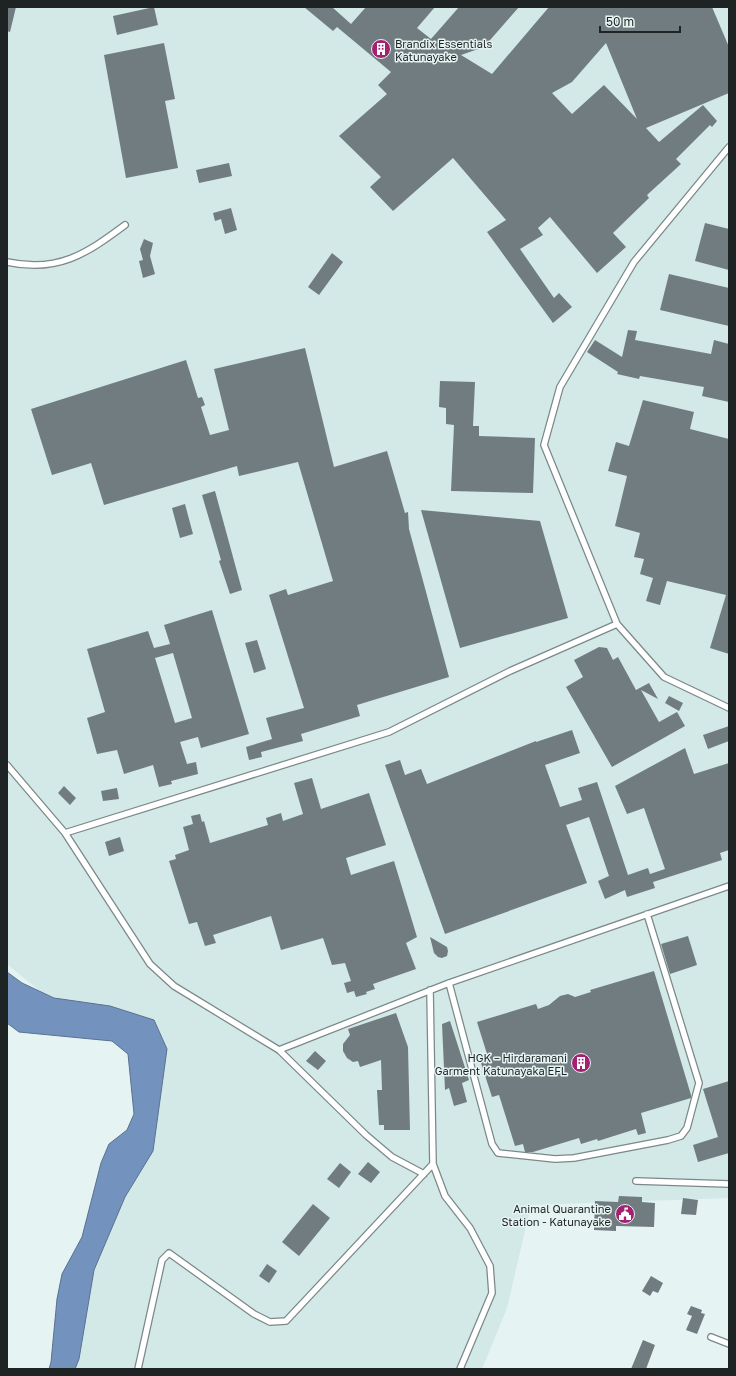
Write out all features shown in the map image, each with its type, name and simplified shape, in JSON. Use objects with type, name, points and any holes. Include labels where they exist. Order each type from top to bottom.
[{"type":"lane","points":[[729,148],[634,262],[560,387],[544,445],[617,624],[664,677],[729,708]]},
{"type":"lane","points":[[7,262],[26,266],[66,262],[96,247],[125,226]]},
{"type":"lane","points":[[65,834],[389,732],[510,671],[617,624]]},
{"type":"lane","points":[[7,765],[65,834],[150,964],[174,986],[279,1050],[366,1135],[392,1157],[424,1174]]},
{"type":"lane","points":[[279,1050],[449,983],[729,886]]},
{"type":"lane","points":[[449,983],[492,1144],[498,1153],[554,1159],[574,1158],[668,1140],[681,1136],[687,1128],[699,1084],[647,914]]},
{"type":"lane","points":[[430,990],[433,1164],[445,1196],[470,1228],[490,1266],[492,1293],[460,1369]]},
{"type":"lane","points":[[138,1369],[162,1260],[169,1253],[254,1314],[270,1322],[286,1321],[433,1164]]},
{"type":"lane","points":[[636,1180],[729,1184]]},
{"type":"lane","points":[[711,1337],[729,1344]]},
{"type":"shaded area","points":[[7,7],[729,7],[729,1198],[531,1205],[507,1308],[482,1369],[58,1369],[149,1108],[151,1036],[41,992],[7,964]]},
{"type":"water","points":[[7,972],[22,983],[54,998],[110,1006],[154,1020],[167,1049],[153,1151],[125,1197],[94,1270],[79,1359],[75,1369],[49,1369],[57,1299],[62,1274],[82,1237],[101,1163],[109,1144],[127,1130],[134,1114],[128,1054],[112,1041],[19,1032],[7,1023]]},
{"type":"building","points":[[7,7],[16,7],[10,32],[7,31]]},
{"type":"building","points":[[154,7],[158,25],[117,35],[113,16]]},
{"type":"building","points":[[304,7],[332,7],[351,24],[366,7],[435,7],[417,28],[431,39],[459,7],[519,7],[484,47],[461,55],[492,74],[549,7],[712,7],[729,47],[729,93],[646,128],[659,142],[703,105],[717,121],[712,127],[710,125],[676,159],[681,164],[647,195],[649,198],[613,233],[626,247],[597,273],[550,217],[538,228],[543,235],[520,249],[554,298],[559,293],[572,307],[553,323],[487,232],[506,220],[453,158],[393,211],[370,187],[381,177],[339,136],[387,94],[378,85],[391,72],[337,27],[333,31]],"holes":[[[606,43],[637,119],[604,85],[572,114],[552,93],[572,82]]]},
{"type":"building","points":[[164,43],[175,99],[165,101],[178,168],[126,178],[104,55]]},
{"type":"building","points":[[229,163],[232,176],[199,183],[196,170]]},
{"type":"building","points":[[231,208],[237,230],[225,234],[221,219],[215,221],[213,213]]},
{"type":"building","points":[[705,223],[729,229],[729,270],[695,261]]},
{"type":"building","points":[[144,239],[153,243],[150,256],[155,274],[143,278],[139,261],[143,260],[140,249]]},
{"type":"building","points":[[332,253],[343,262],[319,295],[308,287]]},
{"type":"building","points":[[669,274],[729,288],[729,326],[660,310]]},
{"type":"building","points":[[628,330],[637,331],[635,340],[711,354],[714,340],[729,344],[729,402],[702,396],[704,387],[640,376],[639,379],[617,374],[618,372],[587,352],[595,340],[622,357]]},
{"type":"building","points":[[305,348],[334,467],[387,451],[405,513],[408,512],[409,529],[449,677],[357,705],[360,716],[301,734],[303,741],[261,752],[262,757],[249,760],[246,747],[272,739],[266,718],[304,708],[269,595],[286,589],[288,595],[333,581],[298,462],[239,476],[237,466],[104,505],[91,463],[52,475],[31,409],[186,360],[198,398],[202,397],[205,405],[201,407],[210,435],[229,430],[214,369]]},
{"type":"building","points":[[440,381],[475,382],[473,426],[479,426],[479,436],[535,438],[533,493],[451,491],[454,425],[446,424],[446,408],[439,407]]},
{"type":"building","points":[[643,400],[694,412],[690,429],[729,439],[729,654],[710,648],[726,595],[667,581],[660,605],[646,601],[653,578],[640,574],[644,559],[634,557],[640,533],[615,526],[627,476],[608,471],[616,442],[629,446]]},
{"type":"building","points":[[215,491],[242,590],[230,594],[219,561],[221,560],[202,495]]},
{"type":"building","points":[[185,504],[193,534],[180,538],[172,508]]},
{"type":"building","points":[[421,510],[540,521],[568,618],[460,648]]},
{"type":"building","points":[[212,610],[249,734],[201,748],[198,737],[180,742],[187,764],[196,762],[198,774],[171,781],[172,784],[159,787],[153,765],[124,774],[117,750],[97,754],[87,718],[105,712],[87,649],[148,631],[154,648],[170,644],[164,625]],"holes":[[[173,653],[192,718],[175,723],[155,658]]]},
{"type":"building","points":[[257,640],[266,669],[254,673],[245,643]]},
{"type":"building","points":[[599,647],[607,648],[613,660],[618,657],[636,690],[649,683],[658,699],[641,690],[659,722],[677,712],[685,726],[612,767],[566,687],[583,677],[574,660]]},
{"type":"building","points":[[669,696],[683,703],[679,711],[665,703]]},
{"type":"building","points":[[729,726],[729,741],[708,749],[703,735]]},
{"type":"building","points":[[572,730],[580,753],[545,765],[560,807],[582,800],[578,788],[597,782],[628,875],[648,868],[650,874],[665,869],[644,808],[627,814],[615,786],[685,748],[694,774],[729,763],[729,850],[720,853],[722,860],[653,882],[655,888],[627,897],[625,890],[605,899],[598,881],[609,876],[589,817],[566,825],[587,883],[445,934],[385,765],[400,760],[405,775],[421,769],[427,784],[536,741]]},
{"type":"building","points":[[312,778],[321,809],[369,793],[386,845],[346,858],[351,875],[394,861],[417,937],[406,943],[416,969],[373,984],[375,989],[366,992],[367,994],[356,997],[354,991],[347,993],[344,983],[351,981],[345,963],[332,965],[323,938],[281,950],[271,916],[213,935],[216,943],[205,946],[197,922],[189,924],[169,861],[176,859],[175,855],[189,850],[183,827],[193,824],[191,816],[200,814],[202,822],[204,821],[210,843],[268,825],[266,818],[281,813],[283,821],[303,814],[294,783]]},
{"type":"building","points":[[64,786],[76,798],[70,805],[58,793]]},
{"type":"building","points":[[117,788],[119,799],[103,801],[101,791]]},
{"type":"building","points":[[120,837],[124,851],[109,856],[105,842]]},
{"type":"building","points":[[688,936],[697,965],[670,974],[661,944]]},
{"type":"building","points":[[430,937],[447,947],[447,956],[442,958],[438,957],[434,953]]},
{"type":"building","name":"HGK – Hirdaramani Garment Katunayaka EFL","points":[[654,971],[691,1098],[641,1113],[646,1133],[638,1135],[636,1129],[598,1141],[597,1139],[581,1144],[579,1138],[533,1152],[525,1152],[523,1144],[515,1146],[499,1095],[492,1097],[479,1057],[487,1054],[477,1022],[536,1004],[538,1009],[549,1005],[560,996],[568,994],[575,997],[591,992],[590,990]]},
{"type":"building","points":[[396,1013],[408,1047],[410,1130],[384,1130],[384,1125],[379,1125],[377,1090],[382,1090],[381,1060],[360,1067],[358,1061],[353,1062],[347,1058],[343,1051],[343,1044],[350,1035],[348,1029]]},
{"type":"building","points":[[450,1021],[469,1080],[462,1083],[467,1102],[454,1106],[449,1088],[445,1090],[442,1024]]},
{"type":"building","points":[[315,1051],[326,1061],[318,1070],[306,1061]]},
{"type":"building","points":[[729,1081],[729,1153],[698,1162],[693,1145],[718,1137],[703,1089]]},
{"type":"building","points":[[368,1162],[380,1172],[371,1183],[358,1174]]},
{"type":"building","points":[[340,1163],[351,1172],[339,1188],[327,1179]]},
{"type":"building","name":"Animal Quarantine Station - Katunayake","points":[[619,1196],[642,1197],[642,1202],[655,1203],[654,1227],[616,1226],[616,1231],[594,1230],[595,1201],[618,1202]]},
{"type":"building","points":[[683,1198],[698,1200],[696,1215],[681,1214]]},
{"type":"building","points":[[313,1204],[330,1218],[299,1256],[282,1242]]},
{"type":"building","points":[[267,1264],[277,1271],[269,1283],[259,1276]]},
{"type":"building","points":[[651,1276],[663,1283],[658,1293],[653,1291],[650,1296],[642,1291]]},
{"type":"building","points":[[691,1306],[702,1310],[701,1313],[705,1314],[697,1334],[686,1330],[692,1316],[687,1314]]},
{"type":"building","points":[[643,1340],[655,1345],[646,1369],[631,1369]]},
{"type":"place","name":"Brandix Essentials Katunayake","points":[[381,49]]},
{"type":"place","name":"HGK – Hirdaramani Garment Katunayaka EFL","points":[[581,1063]]},
{"type":"place","name":"Animal Quarantine Station - Katunayake","points":[[625,1214]]}]
